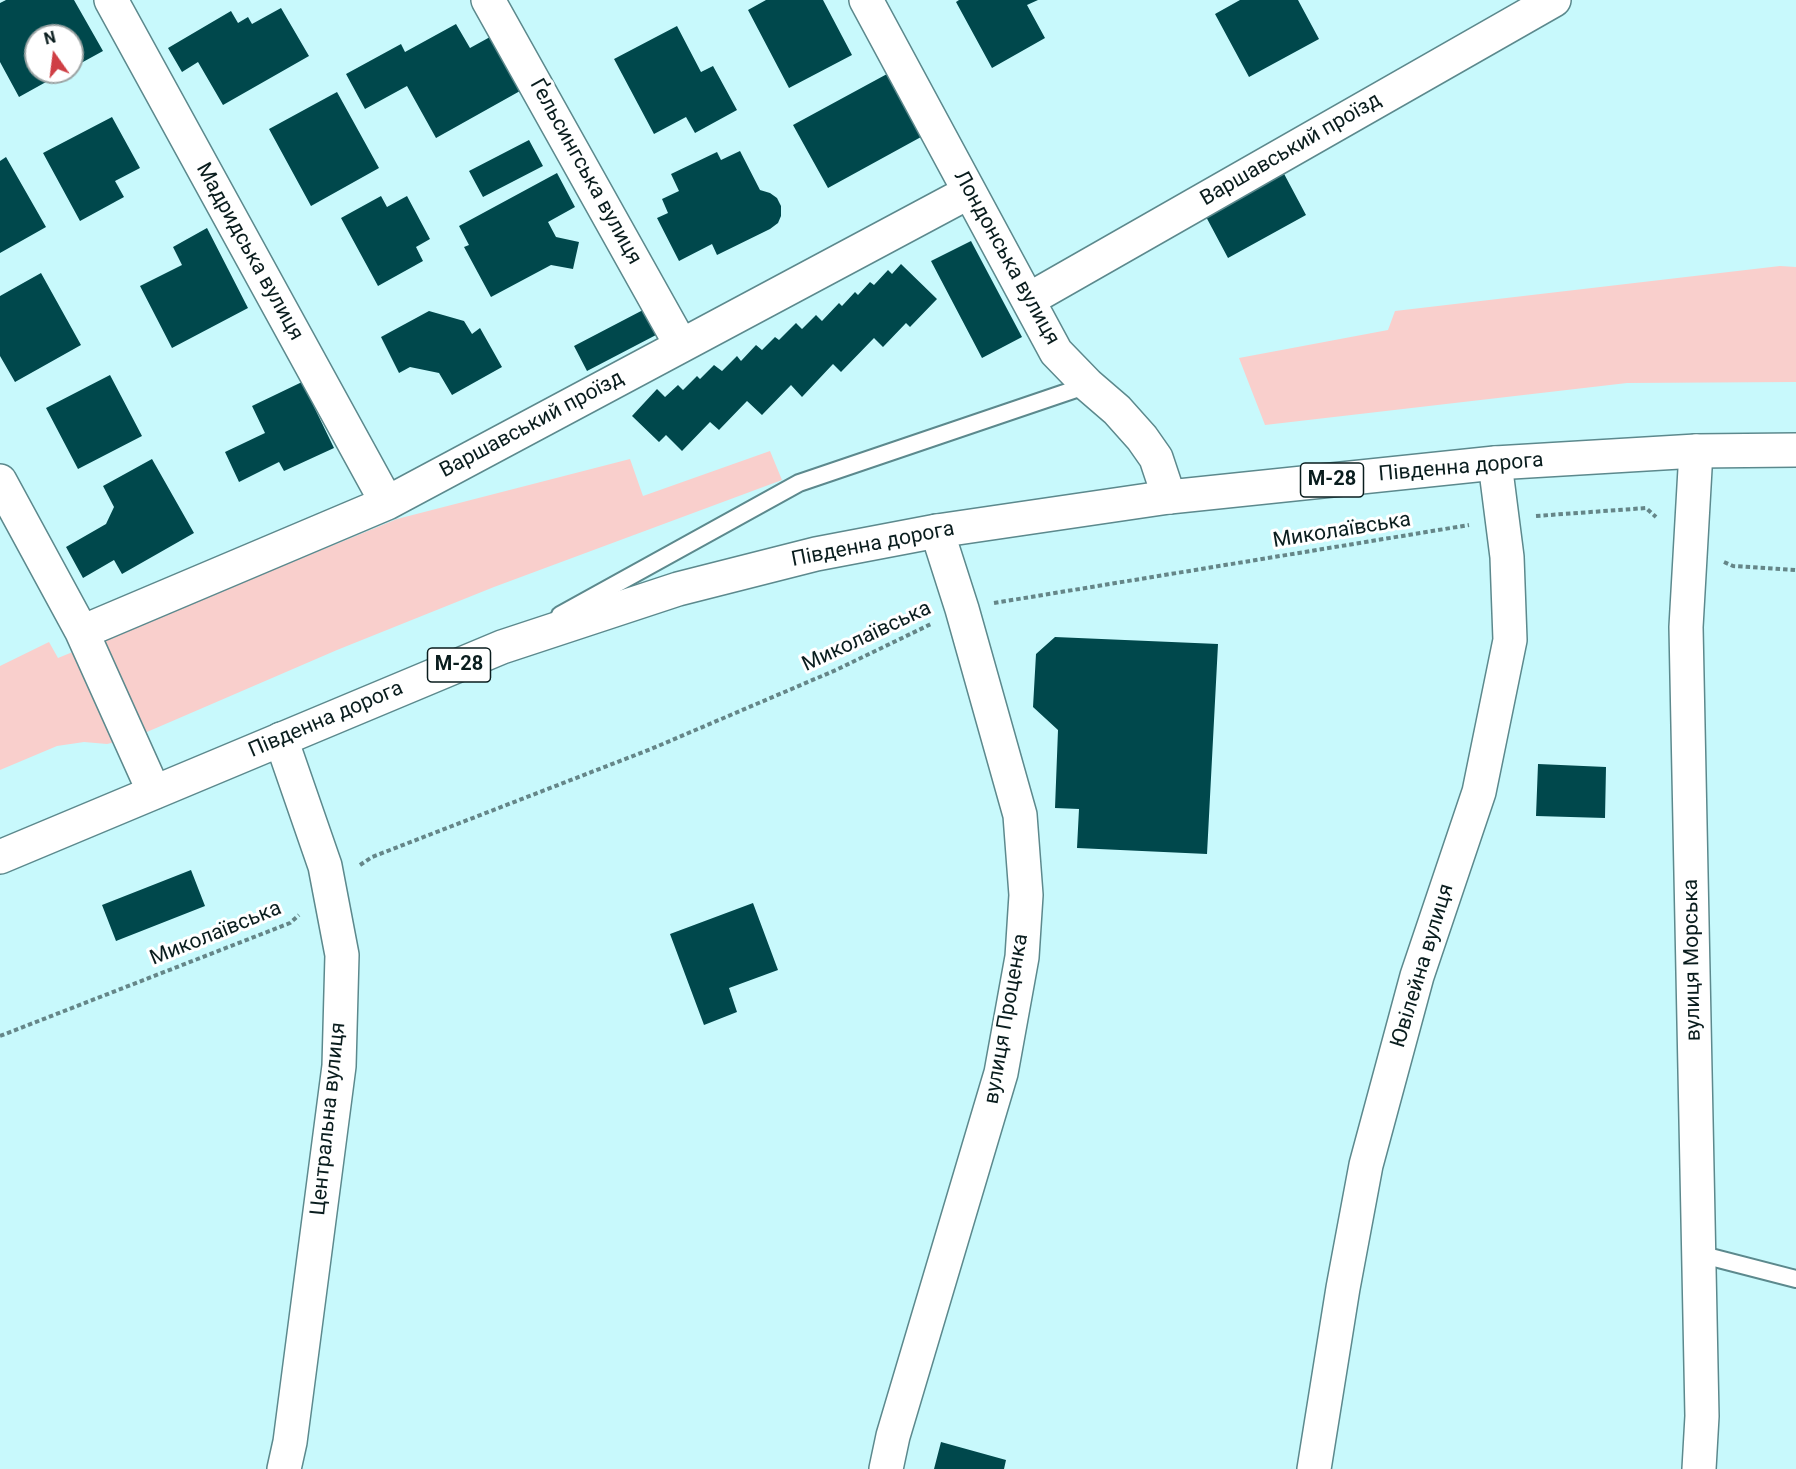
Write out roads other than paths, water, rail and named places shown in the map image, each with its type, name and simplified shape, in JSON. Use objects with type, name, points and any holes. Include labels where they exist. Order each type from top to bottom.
[{"type":"main road","name":"Мадридська вулиця","points":[[111,0],[387,503]]},
{"type":"main road","name":"Ґельсингська вулиця","points":[[488,0],[681,345]]},
{"type":"main road","name":"Лондонська вулиця","points":[[866,0],[1056,352],[1088,385],[1117,410],[1142,438],[1155,458],[1168,496]]},
{"type":"main road","name":"Варшавський проїзд","points":[[1028,300],[1554,0]]},
{"type":"main road","name":"Варшавський проїзд","points":[[82,632],[387,503],[969,192]]},
{"type":"main road","name":"Південна дорога","points":[[0,857],[502,647],[678,589],[816,554],[937,531],[1168,496],[1495,463],[1696,451],[1796,450]]},
{"type":"main road","name":"вулиця Морська","points":[[1696,451],[1686,627],[1702,1416],[1699,1469]]},
{"type":"main road","name":"Ювілейна вулиця","points":[[1314,1469],[1343,1288],[1366,1165],[1417,976],[1479,792],[1510,639],[1508,557],[1495,463]]},
{"type":"main road","points":[[0,481],[82,632],[154,792]]},
{"type":"main road","name":"вулиця Проценка","points":[[886,1469],[893,1436],[1001,1073],[1022,957],[1026,895],[1020,815],[962,609],[937,531]]},
{"type":"main road","name":"Центральна вулиця","points":[[281,739],[325,867],[342,955],[339,1066],[290,1442],[284,1469]]},
{"type":"lane","points":[[502,647],[799,483],[1088,385]]},
{"type":"lane","points":[[1699,1254],[1796,1279]]}]
